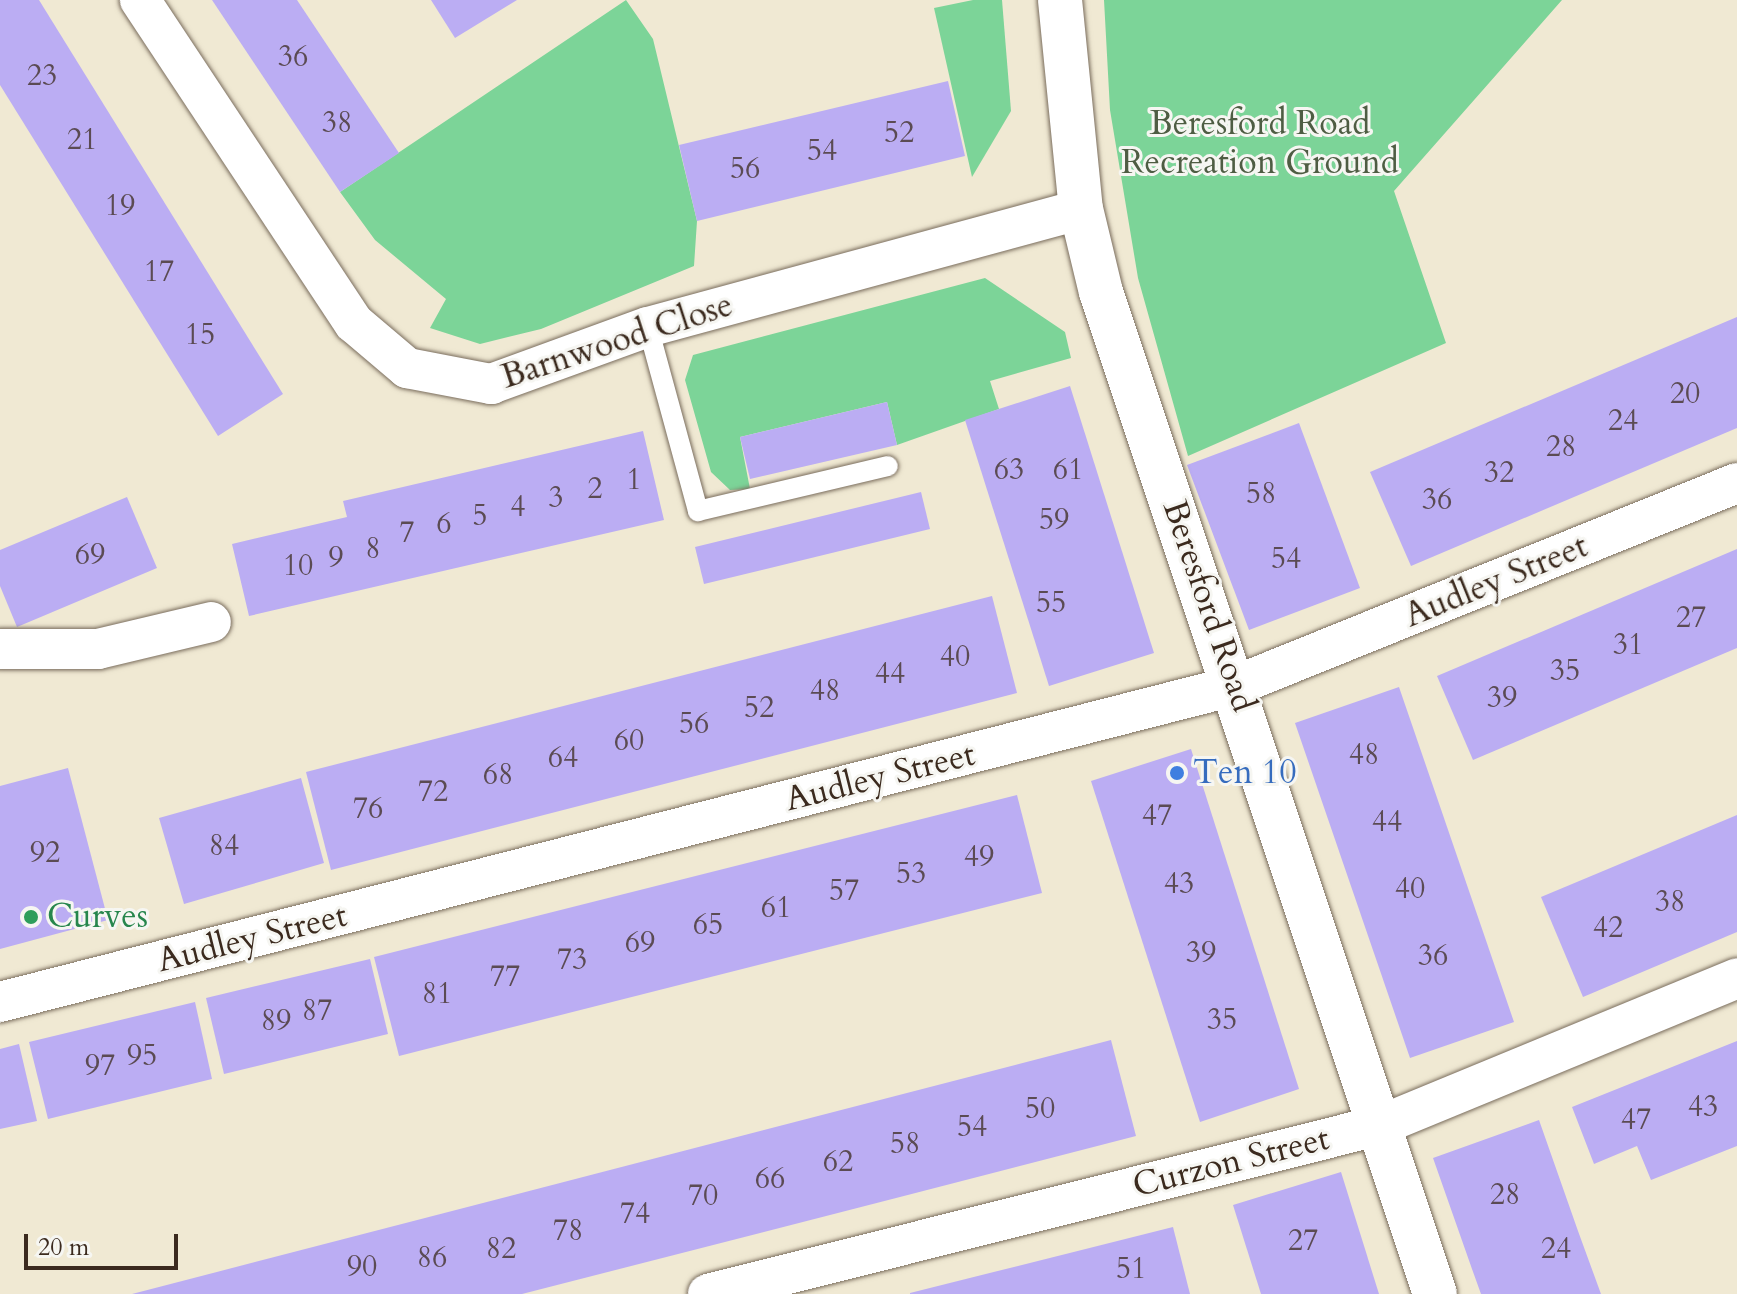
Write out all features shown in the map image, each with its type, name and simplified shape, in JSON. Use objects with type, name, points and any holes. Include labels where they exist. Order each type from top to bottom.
[{"type":"street","name":"Barnwood Close","points":[[140,0],[354,323],[407,368],[491,384],[648,327],[1081,209]]},
{"type":"street","name":"Beresford Road","points":[[1060,0],[1081,209],[1105,306],[1237,685],[1435,1294]]},
{"type":"street","name":"Audley Street","points":[[0,1002],[1237,685],[1737,483]]},
{"type":"street","points":[[0,649],[98,649],[211,622]]},
{"type":"street","name":"Curzon Street","points":[[708,1294],[1381,1125],[1737,978]]},
{"type":"lane","points":[[648,327],[698,511],[888,466]]},
{"type":"green space","points":[[626,0],[653,39],[697,221],[694,266],[541,329],[480,344],[430,328],[446,299],[375,240],[340,192]]},
{"type":"green space","points":[[973,0],[1002,0],[1011,111],[972,177],[934,8]]},
{"type":"green space","name":"Beresford Road Recreation Ground","points":[[1104,0],[1562,0],[1394,191],[1446,343],[1188,456],[1138,278],[1110,110]]},
{"type":"green space","points":[[985,278],[1065,332],[1071,358],[990,381],[999,409],[897,445],[887,402],[740,437],[750,489],[730,490],[711,472],[685,380],[693,355]]},
{"type":"building","points":[[0,0],[39,0],[283,394],[218,436],[0,85]]},
{"type":"building","points":[[212,0],[297,0],[399,153],[340,192]]},
{"type":"building","points":[[431,0],[517,0],[455,38]]},
{"type":"building","points":[[948,81],[965,156],[697,221],[679,145]]},
{"type":"building","points":[[1737,317],[1737,428],[1411,566],[1370,472]]},
{"type":"building","points":[[1070,386],[1154,653],[1049,686],[965,420]]},
{"type":"building","points":[[887,402],[897,445],[750,479],[740,437]]},
{"type":"building","points":[[1299,423],[1360,588],[1249,630],[1187,465]]},
{"type":"building","points":[[643,431],[664,520],[249,616],[232,544],[347,517],[343,501]]},
{"type":"building","points":[[921,492],[930,529],[704,584],[695,547]]},
{"type":"building","points":[[127,497],[157,568],[17,627],[0,586],[0,550]]},
{"type":"building","points":[[1737,549],[1737,648],[1473,760],[1437,676]]},
{"type":"building","points":[[992,596],[1017,693],[331,870],[306,772]]},
{"type":"building","points":[[1399,687],[1514,1022],[1410,1058],[1295,723]]},
{"type":"building","points":[[1191,749],[1299,1089],[1200,1122],[1091,781]]},
{"type":"building","points":[[68,768],[108,920],[0,949],[0,786]]},
{"type":"building","points":[[301,778],[324,863],[184,904],[159,818]]},
{"type":"building","points":[[1017,795],[1042,893],[399,1056],[374,957]]},
{"type":"building","points":[[1737,815],[1737,932],[1583,997],[1541,897]]},
{"type":"building","points":[[370,959],[388,1034],[224,1074],[206,998]]},
{"type":"building","points":[[195,1002],[212,1079],[48,1119],[29,1042]]},
{"type":"building","points":[[1111,1040],[1136,1136],[522,1294],[132,1294]]},
{"type":"building","points":[[1737,1041],[1737,1146],[1651,1180],[1637,1146],[1594,1164],[1572,1107]]},
{"type":"building","points":[[19,1044],[37,1121],[0,1129],[0,1049]]},
{"type":"building","points":[[1539,1120],[1601,1294],[1481,1294],[1472,1269],[1433,1158]]},
{"type":"building","points":[[1341,1172],[1379,1294],[1261,1294],[1233,1205]]},
{"type":"building","points":[[1173,1227],[1190,1294],[910,1294],[910,1293]]},
{"type":"place","name":"Ten 10","points":[[1177,773]]},
{"type":"place","name":"Curves","points":[[31,917]]}]
